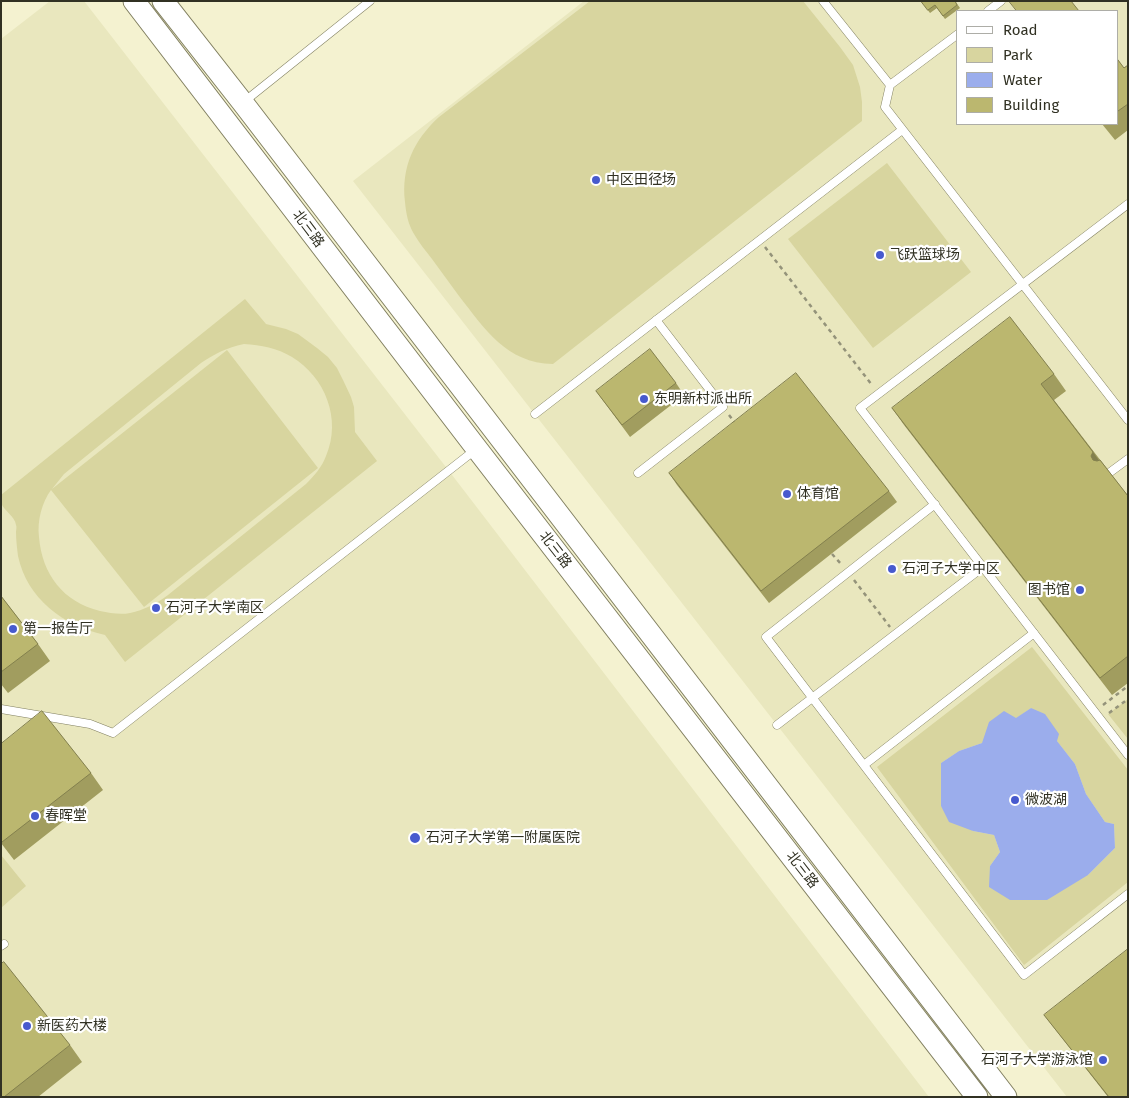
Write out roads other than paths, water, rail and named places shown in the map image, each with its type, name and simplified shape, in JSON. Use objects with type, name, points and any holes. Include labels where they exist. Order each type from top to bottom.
[{"type":"main road","name":"北三路","points":[[134,1],[977,1097]]},
{"type":"main road","name":"北三路","points":[[164,1],[1006,1097]]},
{"type":"lane","points":[[243,103],[370,1]]},
{"type":"lane","points":[[989,10],[1001,1]]},
{"type":"lane","points":[[827,2],[890,85]]},
{"type":"lane","points":[[956,36],[890,85],[885,107],[1128,420]]},
{"type":"lane","points":[[535,414],[902,130]]},
{"type":"lane","points":[[1128,204],[860,408],[1128,755]]},
{"type":"lane","points":[[638,473],[723,407],[656,320]]},
{"type":"lane","points":[[1,709],[90,724],[114,733],[477,449]]},
{"type":"lane","points":[[1109,473],[1128,458]]},
{"type":"lane","points":[[935,504],[766,637],[1024,975],[1128,894]]},
{"type":"lane","points":[[777,724],[983,567]]},
{"type":"lane","points":[[864,765],[1034,633]]},
{"type":"water","name":"微波湖","points":[[1031,708],[1045,714],[1059,734],[1057,741],[1075,764],[1086,794],[1105,822],[1114,824],[1115,848],[1088,875],[1047,900],[1010,900],[989,887],[990,866],[1000,852],[994,835],[973,831],[949,822],[941,806],[941,763],[959,751],[982,743],[989,722],[1004,711],[1016,718]]},
{"type":"place","name":"中区田径场","points":[[596,180]]},
{"type":"place","name":"飞跃篮球场","points":[[880,255]]},
{"type":"place","name":"东明新村派出所","points":[[644,399]]},
{"type":"place","name":"体育馆","points":[[787,494]]},
{"type":"place","name":"石河子大学中区","points":[[892,569]]},
{"type":"place","name":"图书馆","points":[[1080,590]]},
{"type":"place","name":"石河子大学南区","points":[[156,608]]},
{"type":"place","name":"第一报告厅","points":[[13,629]]},
{"type":"place","name":"微波湖","points":[[1015,800]]},
{"type":"place","name":"春晖堂","points":[[35,816]]},
{"type":"place","name":"石河子大学第一附属医院","points":[[415,838]]},
{"type":"place","name":"新医药大楼","points":[[27,1026]]},
{"type":"place","name":"石河子大学游泳馆","points":[[1103,1060]]}]
